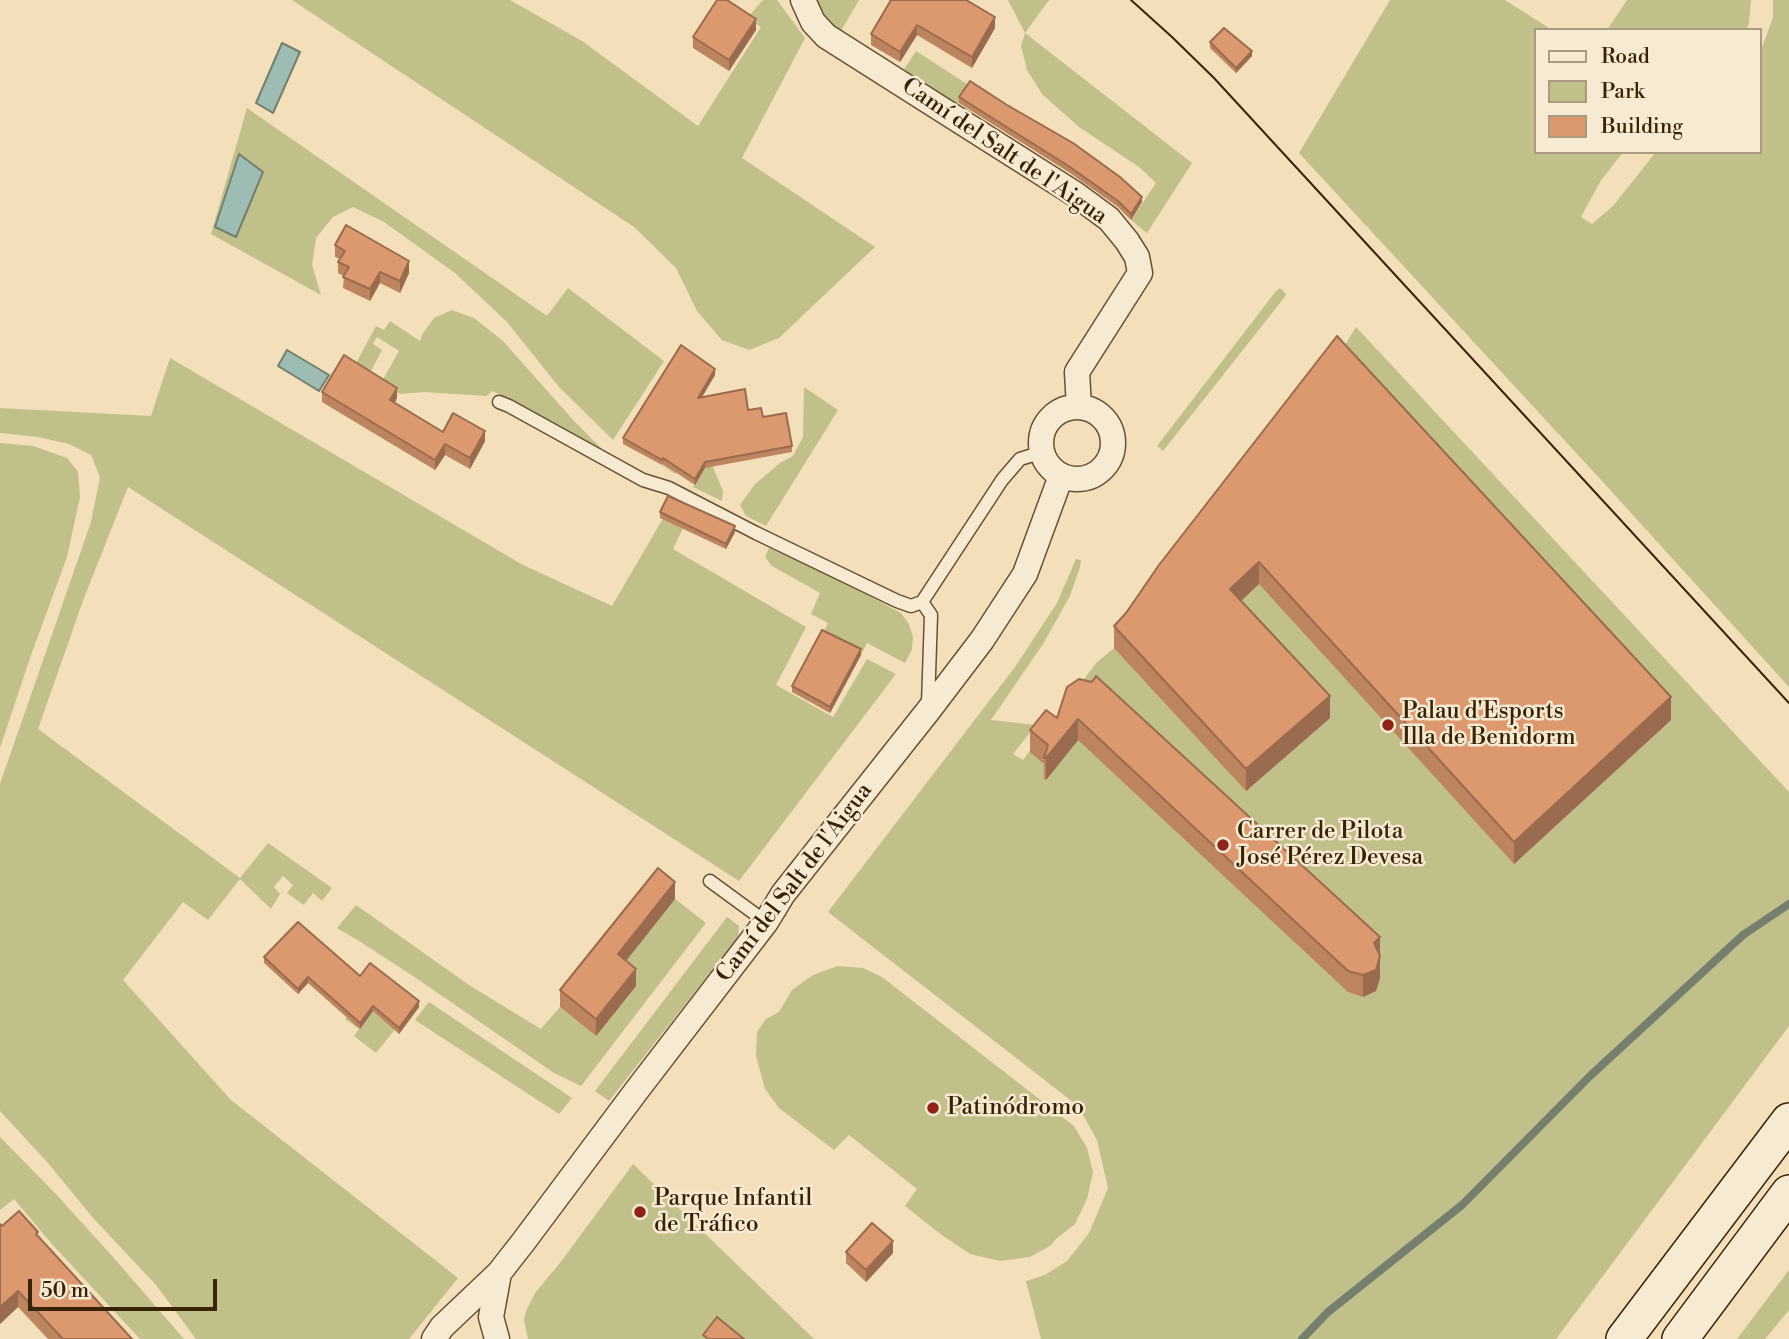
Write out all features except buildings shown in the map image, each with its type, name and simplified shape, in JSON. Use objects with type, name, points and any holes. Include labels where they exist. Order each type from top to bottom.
[{"type":"main road","points":[[1624,1339],[1789,1121]]},
{"type":"main road","points":[[1680,1339],[1789,1193]]},
{"type":"street","name":"Camí del Salt de l'Aigua","points":[[803,0],[813,22],[826,36],[1075,194],[1109,219],[1137,257],[1140,273],[1077,372],[1079,407]]},
{"type":"street","points":[[1079,407],[1091,409],[1109,425],[1113,449],[1102,470],[1090,478],[1075,480],[1053,471],[1043,455],[1041,443],[1042,432],[1048,421],[1067,408],[1079,407]]},
{"type":"street","name":"Camí del Salt de l'Aigua","points":[[434,1339],[442,1327],[499,1273],[766,922],[783,894],[982,640],[1025,574],[1061,476]]},
{"type":"street","points":[[497,1339],[491,1317],[499,1273]]},
{"type":"lane","points":[[499,402],[643,480],[669,488],[756,533],[911,606],[922,602],[1002,480],[1020,459],[1043,455]]},
{"type":"lane","points":[[922,602],[931,614],[928,711]]},
{"type":"lane","points":[[710,881],[766,922]]},
{"type":"green space","points":[[292,0],[510,0],[582,41],[698,126],[761,27],[747,18],[763,0],[777,0],[805,38],[742,158],[875,247],[779,338],[749,350],[722,340],[697,311],[676,268],[634,227]]},
{"type":"green space","points":[[816,0],[859,0],[841,31],[827,22]]},
{"type":"green space","points":[[1008,0],[1049,0],[1025,33]]},
{"type":"green space","points":[[1390,0],[1505,0],[1549,28],[1534,28],[1534,154],[1621,154],[1600,182],[1581,217],[1592,224],[1613,206],[1654,154],[1761,154],[1761,50],[1773,17],[1773,0],[1789,0],[1789,687],[1602,481],[1299,153]]},
{"type":"green space","points":[[1627,0],[1751,0],[1747,28],[1608,28]]},
{"type":"green space","points":[[1025,33],[1192,163],[1147,233],[1131,220],[1156,183],[1139,167],[1079,127],[1042,94],[1027,70],[1021,46]]},
{"type":"green space","points":[[916,51],[970,86],[957,105],[903,71]]},
{"type":"green space","points":[[247,108],[547,316],[568,288],[664,361],[613,440],[559,387],[507,322],[455,273],[384,222],[353,207],[333,217],[316,238],[312,265],[321,295],[211,234]]},
{"type":"green space","points":[[1280,288],[1286,294],[1284,298],[1163,451],[1157,446]]},
{"type":"green space","points":[[452,310],[474,318],[503,341],[605,452],[493,391],[486,396],[425,392],[400,394],[381,383],[399,351],[377,337],[373,344],[382,350],[370,373],[355,365],[376,326],[384,330],[390,321],[420,341],[434,318]]},
{"type":"green space","points":[[1356,327],[1789,792],[1789,1026],[1556,1339],[1041,1339],[1026,1281],[1045,1275],[1067,1261],[1089,1233],[1108,1188],[1097,1140],[1078,1106],[828,912],[1015,667],[1057,603],[1076,559],[1081,560],[1080,567],[1070,596],[1043,644],[991,720],[1036,725],[1013,754],[1023,760],[1096,663],[1126,635],[1337,358]]},
{"type":"green space","points":[[170,358],[523,565],[612,606],[672,503],[691,512],[673,549],[806,627],[776,685],[833,717],[867,659],[896,674],[739,881],[128,487],[84,598],[38,729],[240,878],[268,843],[332,888],[322,901],[313,893],[304,905],[287,893],[293,885],[283,876],[274,887],[280,894],[271,909],[240,879],[208,920],[183,902],[123,980],[231,1100],[458,1278],[409,1339],[196,1339],[156,1285],[93,1218],[48,1163],[0,1111],[0,784],[91,522],[100,477],[91,455],[69,444],[0,433],[0,408],[151,416]]},
{"type":"green space","points":[[804,387],[838,410],[766,526],[746,516],[740,505],[755,484],[793,456],[803,437]]},
{"type":"green space","points":[[691,415],[723,491],[722,501],[693,487],[708,464],[689,452],[675,474],[662,465]]},
{"type":"green space","points":[[0,443],[33,446],[67,458],[78,472],[80,497],[67,557],[0,748]]},
{"type":"green space","points":[[769,548],[835,578],[901,613],[909,624],[913,637],[912,649],[905,663],[867,643],[861,655],[822,635],[828,623],[811,614],[820,593],[772,566],[765,557]]},
{"type":"green space","points":[[675,899],[706,923],[581,1086],[554,1073],[413,976],[337,928],[356,905],[469,985],[541,1029],[560,1007],[596,1036],[618,971]]},
{"type":"green space","points":[[727,917],[739,926],[738,937],[609,1101],[595,1091]]},
{"type":"green space","name":"Patinódromo","points":[[838,966],[863,968],[882,977],[1074,1126],[1087,1148],[1093,1172],[1087,1199],[1075,1224],[1050,1246],[1030,1257],[1000,1261],[970,1254],[905,1206],[917,1189],[849,1135],[834,1150],[779,1108],[765,1089],[756,1056],[757,1032],[766,1019],[779,1012],[792,990],[813,975]]},
{"type":"green space","points":[[361,999],[396,1028],[376,1053],[354,1036],[359,1029],[345,1019]]},
{"type":"green space","points":[[429,1002],[572,1098],[559,1114],[415,1020]]},
{"type":"green space","points":[[0,1137],[55,1193],[184,1339],[140,1339],[14,1199],[0,1210]]},
{"type":"green space","name":"Parque Infantil de Tráfico","points":[[633,1164],[814,1339],[528,1339],[524,1320],[535,1293]]},
{"type":"green space","points":[[1789,1270],[1789,1310],[1765,1339],[1737,1339]]},
{"type":"water","points":[[282,43],[300,52],[273,113],[256,103]]},
{"type":"water","points":[[239,154],[263,172],[236,237],[215,227]]},
{"type":"water","points":[[287,350],[329,375],[319,391],[278,366]]},
{"type":"waterway","points":[[1302,1339],[1328,1312],[1462,1205],[1590,1076],[1743,935],[1789,904]]},
{"type":"tram line","points":[[1131,0],[1214,78],[1789,703]]},
{"type":"place","name":"Palau d'Esports Illa de Benidorm","points":[[1388,725]]},
{"type":"place","name":"Carrer de Pilota José Pérez Devesa","points":[[1223,845]]},
{"type":"place","name":"Patinódromo","points":[[933,1108]]},
{"type":"place","name":"Parque Infantil de Tráfico","points":[[640,1212]]}]
